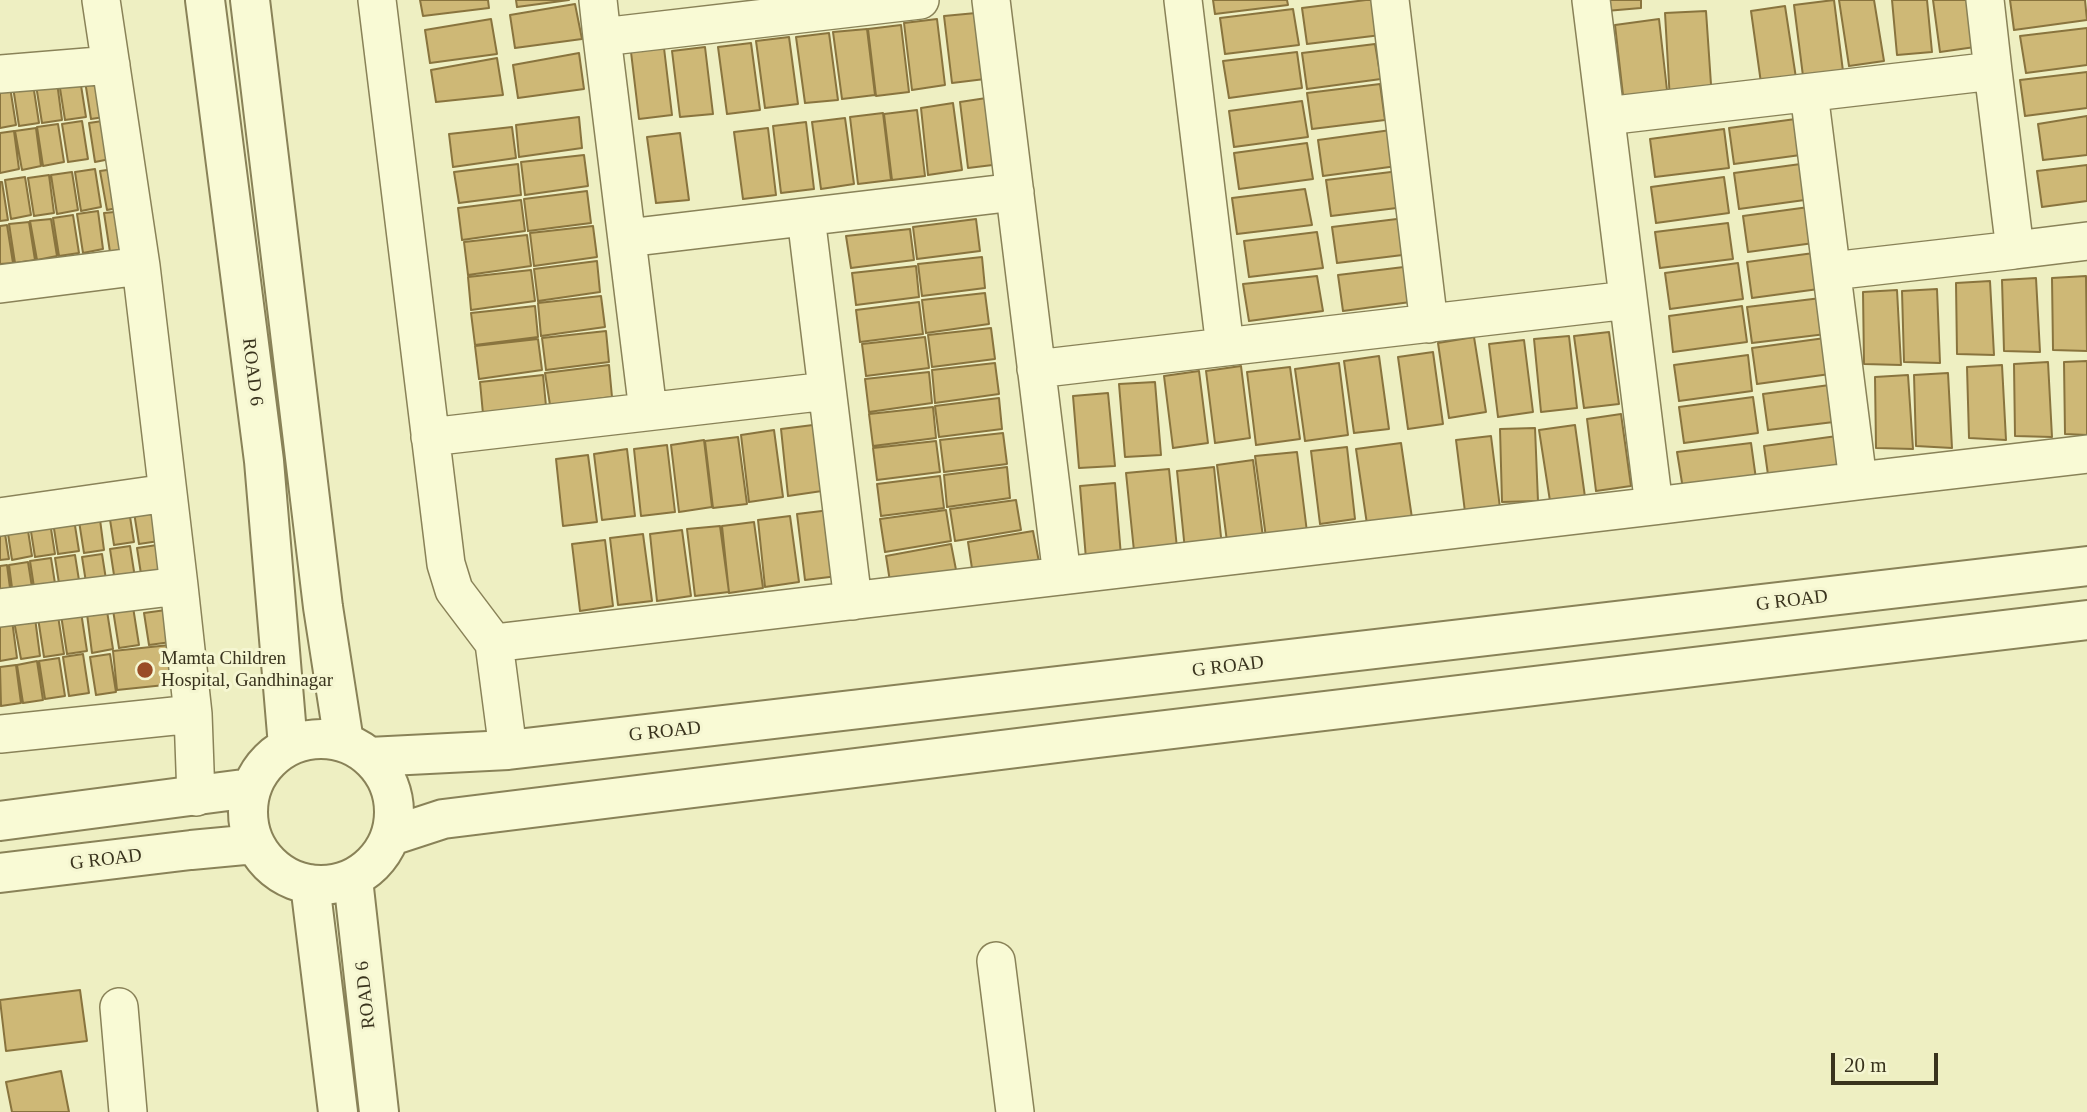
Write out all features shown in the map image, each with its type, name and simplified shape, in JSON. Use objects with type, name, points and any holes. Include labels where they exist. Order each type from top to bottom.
[{"type":"street","points":[[102,0],[141,266],[179,586],[193,713],[196,796]]},
{"type":"street","name":"ROAD 6","points":[[205,0],[264,461],[288,746]]},
{"type":"street","points":[[250,0],[323,607],[356,750]]},
{"type":"street","points":[[377,0],[446,564],[454,590],[494,643],[508,750]]},
{"type":"street","points":[[598,0],[648,411]]},
{"type":"street","points":[[602,37],[776,9],[920,0]]},
{"type":"street","points":[[991,0],[1062,576]]},
{"type":"street","points":[[1183,0],[1225,347]]},
{"type":"street","points":[[1390,0],[1429,324]]},
{"type":"street","points":[[1591,0],[1654,506]]},
{"type":"street","points":[[1984,0],[2015,250]]},
{"type":"street","points":[[0,74],[111,65]]},
{"type":"street","points":[[1605,116],[1993,71]]},
{"type":"street","points":[[1809,93],[1858,481]]},
{"type":"street","points":[[626,238],[1015,192]]},
{"type":"street","points":[[806,217],[853,601]]},
{"type":"street","points":[[1832,271],[2087,242]]},
{"type":"street","points":[[0,284],[141,266]]},
{"type":"street","points":[[1036,369],[1628,300]]},
{"type":"street","points":[[430,437],[827,391]]},
{"type":"street","points":[[494,643],[2087,454]]},
{"type":"street","points":[[0,517],[167,492]]},
{"type":"street","name":"G ROAD","points":[[356,750],[508,750],[2087,566]]},
{"type":"street","points":[[0,608],[179,586]]},
{"type":"street","points":[[391,836],[443,819],[2087,620]]},
{"type":"street","points":[[0,734],[193,713]]},
{"type":"street","points":[[316,738],[356,750],[387,780],[394,808],[391,836],[376,861],[353,878],[326,886],[297,882],[272,867],[255,844],[247,817],[251,788],[265,764],[288,746],[316,738]]},
{"type":"street","points":[[0,821],[251,788]]},
{"type":"street","name":"G ROAD","points":[[0,873],[255,844]]},
{"type":"street","name":"ROAD 6","points":[[353,878],[379,1112]]},
{"type":"street","points":[[310,884],[338,1112]]},
{"type":"street","points":[[996,961],[1014,1112]]},
{"type":"street","points":[[119,1007],[128,1112]]},
{"type":"building","points":[[420,0],[488,0],[489,8],[423,16]]},
{"type":"building","points":[[516,0],[569,0],[517,7]]},
{"type":"building","points":[[1213,0],[1287,0],[1288,5],[1215,14]]},
{"type":"building","points":[[1375,0],[1381,35],[1307,44],[1302,8]]},
{"type":"building","points":[[1605,0],[1641,0],[1641,8],[1606,11]]},
{"type":"building","points":[[1834,0],[1844,79],[1804,84],[1794,5]]},
{"type":"building","points":[[1839,0],[1874,0],[1884,61],[1849,66]]},
{"type":"building","points":[[1892,0],[1927,0],[1932,52],[1897,55]]},
{"type":"building","points":[[1933,0],[1969,0],[1975,47],[1940,52]]},
{"type":"building","points":[[2010,0],[2085,0],[2087,20],[2014,30]]},
{"type":"building","points":[[575,4],[582,39],[515,48],[510,15]]},
{"type":"building","points":[[1785,6],[1796,78],[1761,83],[1751,11]]},
{"type":"building","points":[[1293,9],[1299,45],[1225,54],[1220,18]]},
{"type":"building","points":[[1706,11],[1712,99],[1670,101],[1665,13]]},
{"type":"building","points":[[976,13],[985,79],[952,83],[944,16]]},
{"type":"building","points":[[491,19],[497,54],[430,63],[425,30]]},
{"type":"building","points":[[937,19],[945,85],[912,90],[904,23]]},
{"type":"building","points":[[1659,19],[1668,99],[1624,104],[1615,25]]},
{"type":"building","points":[[901,25],[909,92],[876,96],[868,29]]},
{"type":"building","points":[[2087,28],[2087,65],[2026,73],[2020,36]]},
{"type":"building","points":[[867,29],[875,95],[842,99],[833,32]]},
{"type":"building","points":[[829,33],[838,100],[805,103],[796,37]]},
{"type":"building","points":[[789,37],[798,104],[765,108],[756,41]]},
{"type":"building","points":[[751,43],[760,110],[727,114],[718,47]]},
{"type":"building","points":[[1375,44],[1381,79],[1307,89],[1302,53]]},
{"type":"building","points":[[705,47],[713,114],[680,117],[672,51]]},
{"type":"building","points":[[664,48],[672,115],[639,119],[631,52]]},
{"type":"building","points":[[1297,52],[1302,88],[1229,98],[1223,61]]},
{"type":"building","points":[[579,53],[584,89],[518,98],[513,65]]},
{"type":"building","points":[[497,58],[503,95],[436,102],[431,70]]},
{"type":"building","points":[[2087,72],[2087,108],[2025,116],[2020,80]]},
{"type":"building","points":[[106,78],[111,116],[91,119],[85,81]]},
{"type":"building","points":[[80,79],[86,117],[65,120],[59,82]]},
{"type":"building","points":[[57,82],[62,120],[42,123],[36,85]]},
{"type":"building","points":[[33,84],[39,123],[19,126],[13,87]]},
{"type":"building","points":[[1380,84],[1385,120],[1312,129],[1307,93]]},
{"type":"building","points":[[10,87],[16,125],[0,128],[0,88]]},
{"type":"building","points":[[993,97],[1001,164],[968,168],[960,102]]},
{"type":"building","points":[[1302,101],[1308,137],[1234,147],[1229,111]]},
{"type":"building","points":[[953,103],[962,170],[928,175],[921,108]]},
{"type":"building","points":[[917,110],[925,176],[892,180],[884,114]]},
{"type":"building","points":[[883,113],[891,180],[858,184],[850,117]]},
{"type":"building","points":[[2087,116],[2087,155],[2043,160],[2038,124]]},
{"type":"building","points":[[579,117],[582,148],[519,157],[516,125]]},
{"type":"building","points":[[845,118],[854,184],[821,189],[812,122]]},
{"type":"building","points":[[1803,118],[1808,154],[1734,164],[1729,128]]},
{"type":"building","points":[[109,120],[115,158],[95,162],[89,123]]},
{"type":"building","points":[[82,121],[88,159],[68,162],[62,124]]},
{"type":"building","points":[[806,122],[814,189],[781,193],[773,126]]},
{"type":"building","points":[[58,124],[64,162],[43,166],[37,127]]},
{"type":"building","points":[[512,127],[516,158],[453,167],[449,134]]},
{"type":"building","points":[[36,128],[41,166],[22,170],[15,131]]},
{"type":"building","points":[[768,128],[776,195],[743,199],[734,132]]},
{"type":"building","points":[[1724,129],[1729,168],[1655,177],[1650,139]]},
{"type":"building","points":[[1391,130],[1397,166],[1323,176],[1318,140]]},
{"type":"building","points":[[14,131],[19,169],[0,173],[0,133]]},
{"type":"building","points":[[680,133],[689,200],[656,203],[647,137]]},
{"type":"building","points":[[1307,143],[1313,179],[1239,189],[1234,153]]},
{"type":"building","points":[[584,155],[588,186],[525,195],[521,162]]},
{"type":"building","points":[[1808,163],[1812,199],[1739,209],[1734,173]]},
{"type":"building","points":[[518,164],[521,195],[459,203],[454,172]]},
{"type":"building","points":[[2087,165],[2087,201],[2042,207],[2037,171]]},
{"type":"building","points":[[121,168],[127,206],[107,210],[100,171]]},
{"type":"building","points":[[95,169],[101,207],[81,211],[75,172]]},
{"type":"building","points":[[1399,171],[1405,207],[1331,216],[1326,180]]},
{"type":"building","points":[[72,172],[78,210],[57,214],[51,175]]},
{"type":"building","points":[[49,175],[54,213],[34,216],[28,178]]},
{"type":"building","points":[[25,177],[31,215],[11,219],[5,180]]},
{"type":"building","points":[[1724,177],[1729,213],[1656,223],[1651,187]]},
{"type":"building","points":[[0,182],[8,220],[0,221]]},
{"type":"building","points":[[1305,189],[1312,225],[1237,234],[1232,198]]},
{"type":"building","points":[[587,191],[591,223],[528,231],[524,199]]},
{"type":"building","points":[[521,200],[525,231],[462,240],[458,208]]},
{"type":"building","points":[[1816,206],[1821,242],[1748,252],[1743,216]]},
{"type":"building","points":[[98,211],[103,249],[83,253],[77,214]]},
{"type":"building","points":[[125,211],[130,248],[110,252],[104,213]]},
{"type":"building","points":[[73,215],[79,253],[59,256],[53,218]]},
{"type":"building","points":[[1405,218],[1411,254],[1337,263],[1332,227]]},
{"type":"building","points":[[51,219],[57,256],[37,260],[30,221]]},
{"type":"building","points":[[976,219],[980,251],[917,259],[913,227]]},
{"type":"building","points":[[29,222],[35,260],[15,263],[9,224]]},
{"type":"building","points":[[1728,223],[1733,259],[1660,268],[1655,232]]},
{"type":"building","points":[[7,225],[13,263],[0,264],[0,226]]},
{"type":"building","points":[[593,226],[597,257],[534,266],[530,233]]},
{"type":"building","points":[[910,229],[914,260],[851,268],[846,236]]},
{"type":"building","points":[[1317,232],[1323,268],[1249,277],[1244,241]]},
{"type":"building","points":[[527,235],[531,266],[468,275],[464,242]]},
{"type":"building","points":[[1821,252],[1826,288],[1752,298],[1747,262]]},
{"type":"building","points":[[982,257],[985,288],[922,296],[918,264]]},
{"type":"building","points":[[597,261],[600,292],[538,301],[534,269]]},
{"type":"building","points":[[1738,263],[1743,299],[1670,309],[1665,273]]},
{"type":"building","points":[[916,266],[919,297],[856,305],[852,273]]},
{"type":"building","points":[[1412,266],[1418,301],[1343,311],[1338,275]]},
{"type":"building","points":[[531,270],[535,301],[471,310],[468,277]]},
{"type":"building","points":[[1317,276],[1323,311],[1249,321],[1243,284]]},
{"type":"building","points":[[2086,276],[2087,351],[2053,350],[2052,278]]},
{"type":"building","points":[[2036,278],[2040,352],[2004,351],[2002,280]]},
{"type":"building","points":[[1990,281],[1994,355],[1957,354],[1956,283]]},
{"type":"building","points":[[1937,289],[1940,363],[1904,362],[1902,291]]},
{"type":"building","points":[[1897,290],[1901,365],[1864,364],[1863,292]]},
{"type":"building","points":[[985,293],[989,324],[926,333],[922,300]]},
{"type":"building","points":[[601,296],[605,327],[541,336],[538,303]]},
{"type":"building","points":[[1821,298],[1826,334],[1752,343],[1747,307]]},
{"type":"building","points":[[919,302],[923,334],[860,342],[856,310]]},
{"type":"building","points":[[535,306],[538,337],[475,345],[471,313]]},
{"type":"building","points":[[1742,306],[1747,342],[1673,352],[1669,316]]},
{"type":"building","points":[[991,328],[995,359],[932,367],[928,335]]},
{"type":"building","points":[[606,331],[609,362],[546,370],[542,338]]},
{"type":"building","points":[[1609,332],[1619,404],[1584,408],[1574,336]]},
{"type":"building","points":[[1569,336],[1577,408],[1541,412],[1534,339]]},
{"type":"building","points":[[925,337],[929,368],[866,376],[862,344]]},
{"type":"building","points":[[1474,337],[1486,412],[1449,418],[1438,343]]},
{"type":"building","points":[[1825,338],[1830,374],[1757,384],[1752,348]]},
{"type":"building","points":[[538,339],[542,370],[479,379],[475,346]]},
{"type":"building","points":[[1524,340],[1533,412],[1498,417],[1489,344]]},
{"type":"building","points":[[1433,352],[1443,424],[1408,429],[1398,357]]},
{"type":"building","points":[[1748,355],[1752,391],[1679,401],[1674,365]]},
{"type":"building","points":[[1379,356],[1389,429],[1354,433],[1344,361]]},
{"type":"building","points":[[2087,361],[2087,435],[2065,434],[2064,362]]},
{"type":"building","points":[[2048,362],[2052,437],[2015,436],[2014,364]]},
{"type":"building","points":[[995,363],[999,394],[935,403],[932,370]]},
{"type":"building","points":[[1339,363],[1348,435],[1305,441],[1295,369]]},
{"type":"building","points":[[609,365],[612,397],[550,405],[545,373]]},
{"type":"building","points":[[2002,365],[2006,440],[1969,438],[1967,367]]},
{"type":"building","points":[[1241,366],[1250,438],[1215,443],[1206,371]]},
{"type":"building","points":[[1290,367],[1300,439],[1256,445],[1247,372]]},
{"type":"building","points":[[1199,371],[1208,443],[1173,448],[1164,376]]},
{"type":"building","points":[[929,372],[932,403],[869,412],[865,379]]},
{"type":"building","points":[[1948,373],[1952,448],[1916,446],[1914,375]]},
{"type":"building","points":[[543,375],[546,406],[483,414],[480,382]]},
{"type":"building","points":[[1908,375],[1913,449],[1876,448],[1875,377]]},
{"type":"building","points":[[1155,382],[1161,455],[1125,457],[1119,384]]},
{"type":"building","points":[[1837,384],[1842,421],[1768,430],[1763,394]]},
{"type":"building","points":[[1108,393],[1115,466],[1079,468],[1073,396]]},
{"type":"building","points":[[1753,397],[1758,433],[1684,443],[1679,407]]},
{"type":"building","points":[[999,398],[1002,429],[939,437],[935,406]]},
{"type":"building","points":[[933,407],[936,438],[873,446],[869,414]]},
{"type":"building","points":[[1621,414],[1631,486],[1596,491],[1587,419]]},
{"type":"building","points":[[813,425],[822,491],[788,496],[781,429]]},
{"type":"building","points":[[1575,425],[1585,497],[1550,501],[1539,430]]},
{"type":"building","points":[[1535,428],[1538,501],[1502,502],[1500,429]]},
{"type":"building","points":[[774,430],[783,497],[749,502],[741,435]]},
{"type":"building","points":[[1003,433],[1007,464],[944,472],[940,440]]},
{"type":"building","points":[[1491,436],[1500,508],[1465,512],[1456,440]]},
{"type":"building","points":[[1837,436],[1842,472],[1769,482],[1764,446]]},
{"type":"building","points":[[738,437],[747,504],[713,508],[705,441]]},
{"type":"building","points":[[704,440],[712,507],[679,512],[671,445]]},
{"type":"building","points":[[936,441],[940,472],[877,480],[873,448]]},
{"type":"building","points":[[1401,443],[1413,525],[1368,531],[1356,449]]},
{"type":"building","points":[[1751,443],[1756,479],[1683,489],[1677,452]]},
{"type":"building","points":[[667,445],[675,512],[641,516],[634,449]]},
{"type":"building","points":[[1347,447],[1355,519],[1320,524],[1311,451]]},
{"type":"building","points":[[627,449],[635,516],[602,520],[594,454]]},
{"type":"building","points":[[1297,452],[1308,540],[1267,545],[1255,456]]},
{"type":"building","points":[[588,455],[597,522],[563,526],[556,459]]},
{"type":"building","points":[[1253,460],[1264,545],[1228,549],[1217,465]]},
{"type":"building","points":[[1007,467],[1010,498],[947,507],[944,475]]},
{"type":"building","points":[[1214,467],[1222,547],[1185,550],[1177,471]]},
{"type":"building","points":[[1169,469],[1177,548],[1134,551],[1126,473]]},
{"type":"building","points":[[940,476],[944,508],[881,516],[877,484]]},
{"type":"building","points":[[1115,483],[1121,556],[1086,559],[1080,486]]},
{"type":"building","points":[[1016,500],[1021,530],[955,541],[950,509]]},
{"type":"building","points":[[154,503],[159,541],[139,544],[133,506]]},
{"type":"building","points":[[128,504],[134,542],[114,545],[108,507]]},
{"type":"building","points":[[830,510],[838,576],[805,580],[797,514]]},
{"type":"building","points":[[946,510],[951,541],[885,552],[880,519]]},
{"type":"building","points":[[99,512],[104,550],[84,553],[78,515]]},
{"type":"building","points":[[73,513],[79,551],[58,554],[52,516]]},
{"type":"building","points":[[49,516],[55,554],[35,557],[29,519]]},
{"type":"building","points":[[790,516],[799,582],[765,587],[758,520]]},
{"type":"building","points":[[26,518],[32,556],[12,560],[6,521]]},
{"type":"building","points":[[0,521],[3,521],[9,559],[0,560]]},
{"type":"building","points":[[754,522],[763,588],[729,593],[722,526]]},
{"type":"building","points":[[720,526],[729,592],[695,596],[687,529]]},
{"type":"building","points":[[682,530],[691,596],[657,601],[650,534]]},
{"type":"building","points":[[1033,531],[1040,567],[973,575],[968,542]]},
{"type":"building","points":[[643,534],[652,601],[618,605],[610,538]]},
{"type":"building","points":[[605,540],[613,606],[580,611],[572,544]]},
{"type":"building","points":[[951,544],[958,580],[891,588],[886,556]]},
{"type":"building","points":[[157,545],[163,583],[143,587],[137,548]]},
{"type":"building","points":[[130,546],[136,584],[116,588],[110,549]]},
{"type":"building","points":[[102,554],[108,592],[88,595],[82,557]]},
{"type":"building","points":[[75,555],[81,593],[61,596],[55,558]]},
{"type":"building","points":[[51,558],[57,596],[36,600],[30,561]]},
{"type":"building","points":[[28,562],[34,600],[14,603],[9,565]]},
{"type":"building","points":[[7,565],[12,603],[0,605],[0,566]]},
{"type":"building","points":[[133,607],[139,645],[119,648],[113,610]]},
{"type":"building","points":[[173,609],[178,641],[149,645],[144,613]]},
{"type":"building","points":[[107,611],[113,649],[92,653],[87,614]]},
{"type":"building","points":[[81,612],[87,651],[67,654],[61,615]]},
{"type":"building","points":[[58,616],[64,654],[44,657],[38,618]]},
{"type":"building","points":[[35,618],[40,656],[21,659],[14,621]]},
{"type":"building","points":[[12,620],[17,658],[0,661],[0,622]]},
{"type":"building","points":[[179,644],[184,683],[117,690],[113,651]]},
{"type":"building","points":[[83,654],[89,693],[69,696],[63,657]]},
{"type":"building","points":[[110,654],[116,692],[96,695],[90,657]]},
{"type":"building","points":[[59,658],[65,696],[45,699],[39,661]]},
{"type":"building","points":[[37,661],[43,700],[23,703],[17,665]]},
{"type":"building","points":[[16,665],[21,703],[1,706],[0,667]]},
{"type":"building","points":[[80,990],[87,1041],[6,1051],[0,1000]]},
{"type":"building","points":[[61,1071],[69,1112],[12,1112],[6,1082]]},
{"type":"place","name":"Mamta Children Hospital, Gandhinagar","points":[[145,670]]}]
